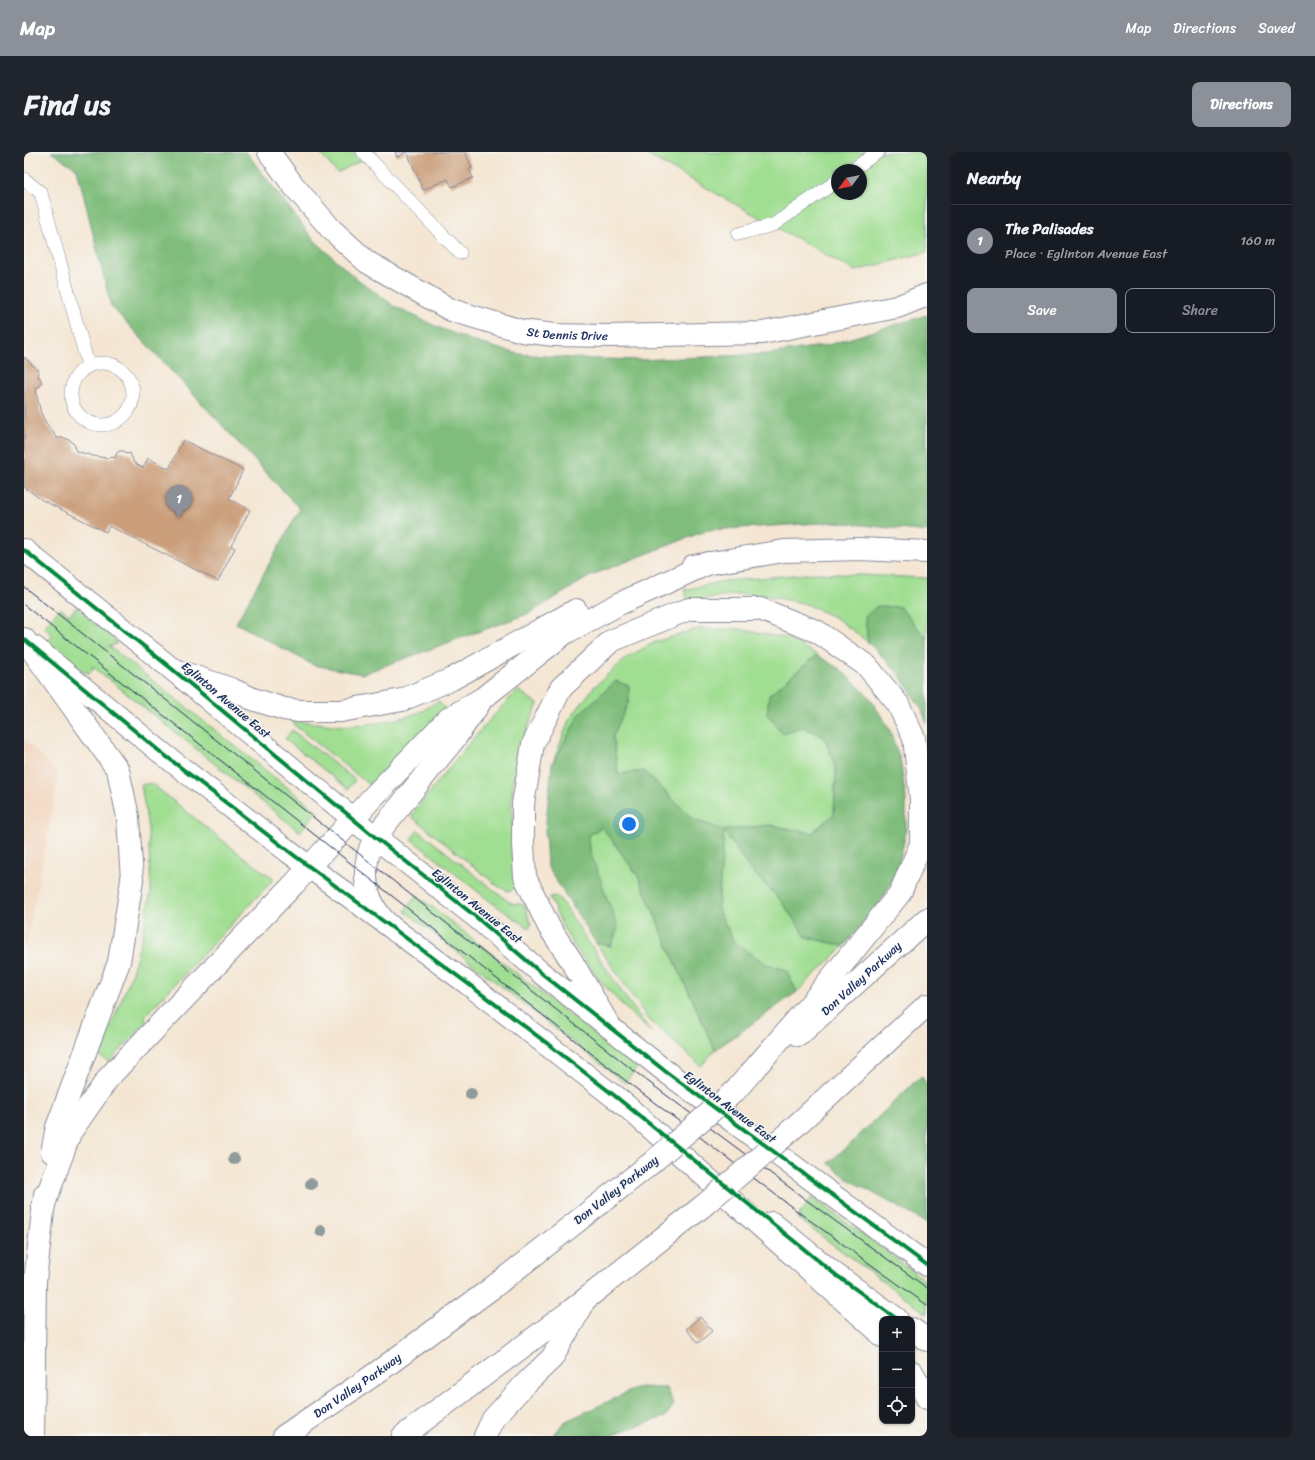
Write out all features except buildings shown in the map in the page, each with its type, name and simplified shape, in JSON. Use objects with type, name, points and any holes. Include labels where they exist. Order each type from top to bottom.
[{"type":"main road","name":"St Dennis Drive","points":[[269,152],[293,185],[331,230],[367,262],[451,310],[522,331],[554,335],[608,336],[762,333],[897,307],[927,295]]},
{"type":"main road","points":[[172,669],[284,709],[299,711],[341,711],[402,700],[452,679],[586,605],[665,570],[784,551],[859,549],[927,552]]},
{"type":"main road","name":"Eglinton Avenue East","points":[[24,550],[172,669],[375,837],[475,916],[540,972],[665,1071],[927,1265]]},
{"type":"main road","points":[[43,1207],[70,1133],[109,1077],[448,719],[483,698],[565,633],[621,603],[708,563]]},
{"type":"main road","points":[[610,1026],[571,960],[549,927],[526,877],[523,844],[523,804],[533,744],[561,688],[611,640],[689,609],[760,609],[818,632],[867,666],[898,704],[914,738],[921,799],[921,844],[900,893],[812,1002],[736,1091]]},
{"type":"main road","points":[[24,639],[158,750],[309,867],[467,983],[614,1096],[836,1275],[894,1316]]},
{"type":"main road","points":[[24,639],[118,770],[128,817],[132,880],[119,962],[57,1127],[43,1207],[36,1280],[33,1436]]},
{"type":"main road","points":[[397,932],[380,916],[370,898],[365,875],[370,848],[375,837],[455,738],[483,698]]},
{"type":"main road","name":"Don Valley Parkway","points":[[284,1436],[375,1374],[492,1288],[649,1165],[736,1091],[927,919]]},
{"type":"main road","points":[[403,1436],[587,1298],[702,1206],[789,1132],[927,1005]]},
{"type":"main road","points":[[614,1096],[879,1332]]},
{"type":"main road","points":[[485,1436],[494,1419],[523,1386],[552,1358],[587,1298]]},
{"type":"main road","points":[[915,1331],[927,1340]]},
{"type":"main road","points":[[915,1377],[927,1398]]},
{"type":"lane","points":[[363,152],[460,253]]},
{"type":"lane","points":[[861,164],[878,152]]},
{"type":"lane","points":[[24,178],[41,193],[88,365]]},
{"type":"lane","points":[[738,234],[773,225],[831,185]]},
{"type":"lane","points":[[98,362],[108,363],[118,367],[126,374],[131,383],[133,393],[132,403],[127,413],[119,420],[110,424],[100,425],[90,423],[81,417],[74,409],[70,390],[73,379],[88,365],[98,362]]},
{"type":"shaded area","points":[[24,738],[59,775],[24,956]]},
{"type":"green space","points":[[51,152],[246,152],[313,239],[352,275],[394,306],[435,326],[478,343],[519,354],[571,358],[640,360],[768,354],[828,345],[927,315],[927,532],[836,522],[708,530],[592,575],[530,613],[362,674],[313,665],[236,623],[300,509],[111,306],[77,169]]},
{"type":"green space","points":[[319,152],[377,152],[337,173]]},
{"type":"green space","points":[[642,152],[927,152],[927,252],[855,271]]},
{"type":"green space","points":[[817,573],[927,578],[927,639],[900,607],[865,617],[868,642],[836,618],[806,604],[764,595],[739,594],[688,601],[684,590],[724,581]]},
{"type":"green space","points":[[877,606],[900,607],[927,639],[927,724],[922,710],[899,674],[868,642],[865,617]]},
{"type":"green space","points":[[76,607],[116,641],[115,645],[109,646],[317,811],[300,832],[92,666],[93,670],[89,673],[85,672],[47,643],[53,635],[44,627],[60,608],[70,615]]},
{"type":"green space","points":[[697,629],[738,629],[787,638],[817,655],[769,695],[804,727],[825,738],[836,769],[834,814],[812,833],[769,825],[748,867],[782,902],[806,937],[844,946],[797,992],[786,970],[766,964],[734,942],[718,910],[724,830],[694,820],[644,771],[618,774],[613,736],[629,701],[580,713],[552,765],[569,720],[594,687],[626,658],[655,642]]},
{"type":"green space","points":[[817,655],[841,670],[869,697],[889,728],[900,759],[906,798],[906,832],[897,873],[877,908],[844,946],[806,937],[782,902],[748,867],[724,831],[718,910],[734,942],[766,964],[786,970],[797,992],[715,1050],[638,876],[602,827],[589,835],[590,851],[618,928],[611,946],[596,943],[547,866],[545,830],[552,765],[580,713],[616,681],[629,686],[629,701],[613,736],[618,774],[644,771],[694,820],[724,830],[769,825],[812,833],[834,814],[836,769],[825,738],[804,727],[782,733],[767,714],[769,695]]},
{"type":"green space","points":[[518,690],[538,704],[522,743],[514,773],[512,822],[521,886],[508,891],[499,887],[411,816],[476,735]]},
{"type":"green space","points":[[438,701],[445,708],[372,787],[294,725],[294,721],[345,726],[378,723],[405,717],[422,711]]},
{"type":"green space","points":[[292,730],[355,780],[348,789],[285,739]]},
{"type":"green space","points":[[151,783],[237,852],[274,879],[145,1016],[146,1023],[109,1062],[99,1056],[131,976],[143,934],[151,891],[148,828],[141,785]]},
{"type":"green space","points":[[602,827],[638,876],[715,1050],[701,1066],[648,1019],[596,943],[611,946],[590,851],[589,835]]},
{"type":"green space","points":[[418,830],[511,903],[525,905],[531,925],[530,927],[527,927],[491,902],[411,839]]},
{"type":"green space","points":[[417,895],[637,1068],[625,1083],[405,911]]},
{"type":"green space","points":[[555,896],[560,899],[624,995],[651,1032],[610,992],[575,947],[564,929],[550,897]]},
{"type":"green space","points":[[921,1076],[927,1084],[927,1223],[848,1179],[828,1163]]},
{"type":"green space","points":[[812,1197],[927,1282],[927,1314],[797,1218]]},
{"type":"green space","points":[[639,1387],[666,1388],[674,1405],[665,1417],[619,1432],[613,1436],[553,1436],[564,1422]]},
{"type":"tram line","points":[[24,587],[634,1071],[927,1288]]},
{"type":"tram line","points":[[24,605],[626,1081],[801,1214],[927,1305]]},
{"type":"cycle path","points":[[24,550],[172,669],[375,837],[475,916],[540,972],[665,1071],[927,1265]]},
{"type":"cycle path","points":[[24,639],[158,750],[295,856],[548,1044],[615,1096],[836,1275],[893,1316]]},
{"type":"place","name":"The Palisades","points":[[179,518]]}]
